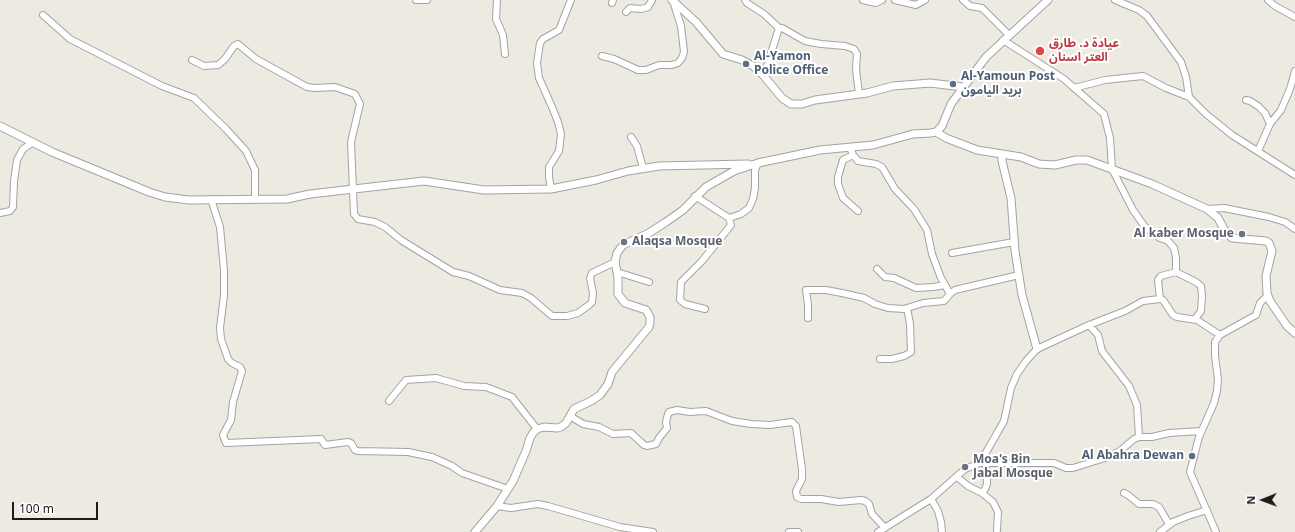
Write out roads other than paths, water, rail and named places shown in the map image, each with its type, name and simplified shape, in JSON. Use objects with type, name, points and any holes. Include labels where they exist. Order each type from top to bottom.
[{"type":"street","points":[[416,0],[427,0]]},
{"type":"street","points":[[497,0],[496,19],[502,35],[505,54]]},
{"type":"street","points":[[552,189],[549,177],[550,167],[559,151],[561,134],[558,122],[538,73],[539,44],[543,38],[560,30],[571,0]]},
{"type":"street","points":[[626,12],[630,8],[641,9],[648,7],[652,0]]},
{"type":"street","points":[[673,0],[696,22],[723,54],[748,63],[763,74],[782,98],[794,105],[815,100],[859,94],[893,86],[930,83],[963,87]]},
{"type":"street","points":[[602,56],[614,58],[638,70],[646,70],[659,65],[672,65],[678,62],[682,58],[684,52],[681,26],[673,0]]},
{"type":"street","points":[[745,0],[747,3],[764,14],[779,28],[782,28],[804,41],[845,46],[854,49],[857,54],[856,69],[859,94]]},
{"type":"street","points":[[863,0],[876,3],[882,0]]},
{"type":"street","points":[[895,0],[916,5],[925,0]]},
{"type":"street","points":[[963,0],[970,6],[982,8],[1006,37],[1064,79],[1104,114],[1110,138],[1112,169],[1133,210],[1146,227],[1160,238],[1168,241],[1174,248],[1176,272]]},
{"type":"street","points":[[475,532],[497,506],[508,489],[519,468],[530,438],[537,429],[544,427],[561,427],[566,423],[574,409],[594,399],[605,390],[612,372],[650,323],[650,317],[646,310],[628,305],[619,297],[617,290],[616,262],[617,254],[623,245],[655,230],[683,210],[695,196],[710,184],[734,171],[820,150],[872,145],[912,134],[936,132],[942,126],[951,104],[986,57],[1048,0]]},
{"type":"street","points":[[1115,0],[1139,10],[1147,16],[1181,62],[1186,76],[1189,97]]},
{"type":"street","points":[[1268,0],[1275,6],[1295,17]]},
{"type":"street","points":[[44,15],[70,38],[162,86],[194,98],[246,151],[255,170],[255,199]]},
{"type":"street","points":[[763,74],[770,59],[779,28]]},
{"type":"street","points":[[192,60],[204,66],[218,65],[225,59],[234,46],[238,44],[256,59],[307,87],[315,88],[335,86],[355,94],[360,104],[351,142],[354,214],[358,219],[375,222],[385,227],[401,240],[452,272],[469,276],[500,290],[518,292],[527,295],[552,316],[567,316],[574,315],[589,305],[593,297],[590,278],[592,273],[616,262]]},
{"type":"street","points":[[1258,151],[1270,124],[1281,110],[1290,89],[1295,71]]},
{"type":"street","points":[[1074,88],[1105,80],[1143,76],[1166,88],[1189,97],[1206,114],[1232,135],[1295,175]]},
{"type":"street","points":[[1246,100],[1250,100],[1258,106],[1270,124]]},
{"type":"street","points":[[0,126],[71,161],[157,195],[181,200],[287,199],[352,188],[424,181],[484,190],[552,189],[596,180],[628,170],[658,166],[690,164],[758,164]]},
{"type":"street","points":[[936,132],[946,138],[977,150],[1021,157],[1035,163],[1059,165],[1076,160],[1084,160],[1112,169],[1177,194],[1207,209],[1218,218],[1229,236],[1237,239],[1262,240],[1269,243],[1272,251],[1266,276],[1266,288],[1268,295],[1270,301],[1287,326],[1295,333]]},
{"type":"street","points":[[631,137],[637,146],[643,168]]},
{"type":"street","points":[[0,213],[10,211],[13,207],[14,181],[17,160],[23,149],[32,143]]},
{"type":"street","points":[[850,147],[853,155],[858,161],[876,164],[882,167],[895,189],[914,209],[928,230],[932,254],[950,294]]},
{"type":"street","points":[[1002,154],[1002,161],[1011,198],[1014,242],[1022,295],[1037,349]]},
{"type":"street","points":[[853,155],[843,160],[838,177],[838,184],[843,198],[858,211]]},
{"type":"street","points":[[729,218],[741,214],[748,208],[753,200],[755,170],[758,164]]},
{"type":"street","points":[[695,196],[729,218],[731,225],[702,261],[681,282],[680,300],[685,304],[705,309]]},
{"type":"street","points":[[211,199],[220,227],[224,264],[224,295],[220,339],[228,359],[240,367],[242,371],[233,402],[231,420],[223,435],[226,443],[321,439],[325,445],[348,442],[351,443],[355,450],[358,451],[408,452],[432,457],[452,466],[462,473],[508,489]]},
{"type":"street","points":[[1207,209],[1224,208],[1269,217],[1285,222],[1295,229]]},
{"type":"street","points":[[952,253],[1014,242]]},
{"type":"street","points":[[877,269],[885,277],[894,278],[916,288],[945,285]]},
{"type":"street","points":[[617,272],[649,282]]},
{"type":"street","points":[[1195,319],[1201,311],[1201,286],[1176,272],[1161,276],[1158,280],[1160,298],[1173,315],[1177,317],[1195,319],[1212,328],[1220,335]]},
{"type":"street","points":[[808,318],[806,290],[842,292],[864,298],[875,304],[888,308],[907,308],[923,303],[944,301],[955,290],[1019,275]]},
{"type":"street","points":[[1216,532],[1190,472],[1199,437],[1217,391],[1218,372],[1215,349],[1216,338],[1256,315],[1260,303],[1268,295]]},
{"type":"street","points":[[982,493],[987,484],[983,462],[1004,421],[1011,388],[1017,374],[1026,361],[1037,349],[1089,325],[1125,311],[1144,301],[1160,298]]},
{"type":"street","points":[[880,359],[892,359],[904,356],[911,352],[910,324],[907,308]]},
{"type":"street","points":[[1089,325],[1098,335],[1102,351],[1129,386],[1137,405],[1139,437]]},
{"type":"street","points":[[389,401],[406,380],[436,378],[464,386],[486,387],[512,397],[537,429]]},
{"type":"street","points":[[570,416],[583,424],[599,427],[613,434],[631,433],[647,446],[656,444],[667,428],[666,422],[669,412],[678,410],[690,412],[706,411],[732,422],[751,424],[792,422],[796,426],[802,469],[802,479],[796,491],[797,497],[801,499],[821,499],[839,502],[865,501],[869,504],[872,514],[885,528]]},
{"type":"street","points":[[878,532],[931,499],[969,467],[983,462],[1054,463],[1066,468],[1073,468],[1108,457],[1120,451],[1134,439],[1139,437],[1152,437],[1169,432],[1202,431]]},
{"type":"street","points":[[957,477],[993,502],[998,512],[997,530]]},
{"type":"street","points":[[1124,493],[1139,504],[1153,504],[1159,507],[1169,524]]},
{"type":"street","points":[[931,499],[938,511],[942,532]]},
{"type":"street","points":[[497,506],[511,508],[538,504],[620,527],[653,532]]},
{"type":"street","points":[[1160,532],[1169,524],[1206,510]]},
{"type":"street","points":[[788,532],[798,532]]},
{"type":"place","name":"عيادة د. طارق العتر اسنان","points":[[1040,51]]},
{"type":"place","name":"Al-Yamon Police Office","points":[[746,64]]},
{"type":"place","name":"Al-Yamoun Post بريد اليامون","points":[[953,84]]},
{"type":"place","name":"Al kaber Mosque","points":[[1242,234]]},
{"type":"place","name":"Alaqsa Mosque","points":[[624,242]]},
{"type":"place","name":"Al Abahra Dewan","points":[[1192,456]]},
{"type":"place","name":"Moa's Bin Jabal Mosque","points":[[965,467]]}]
